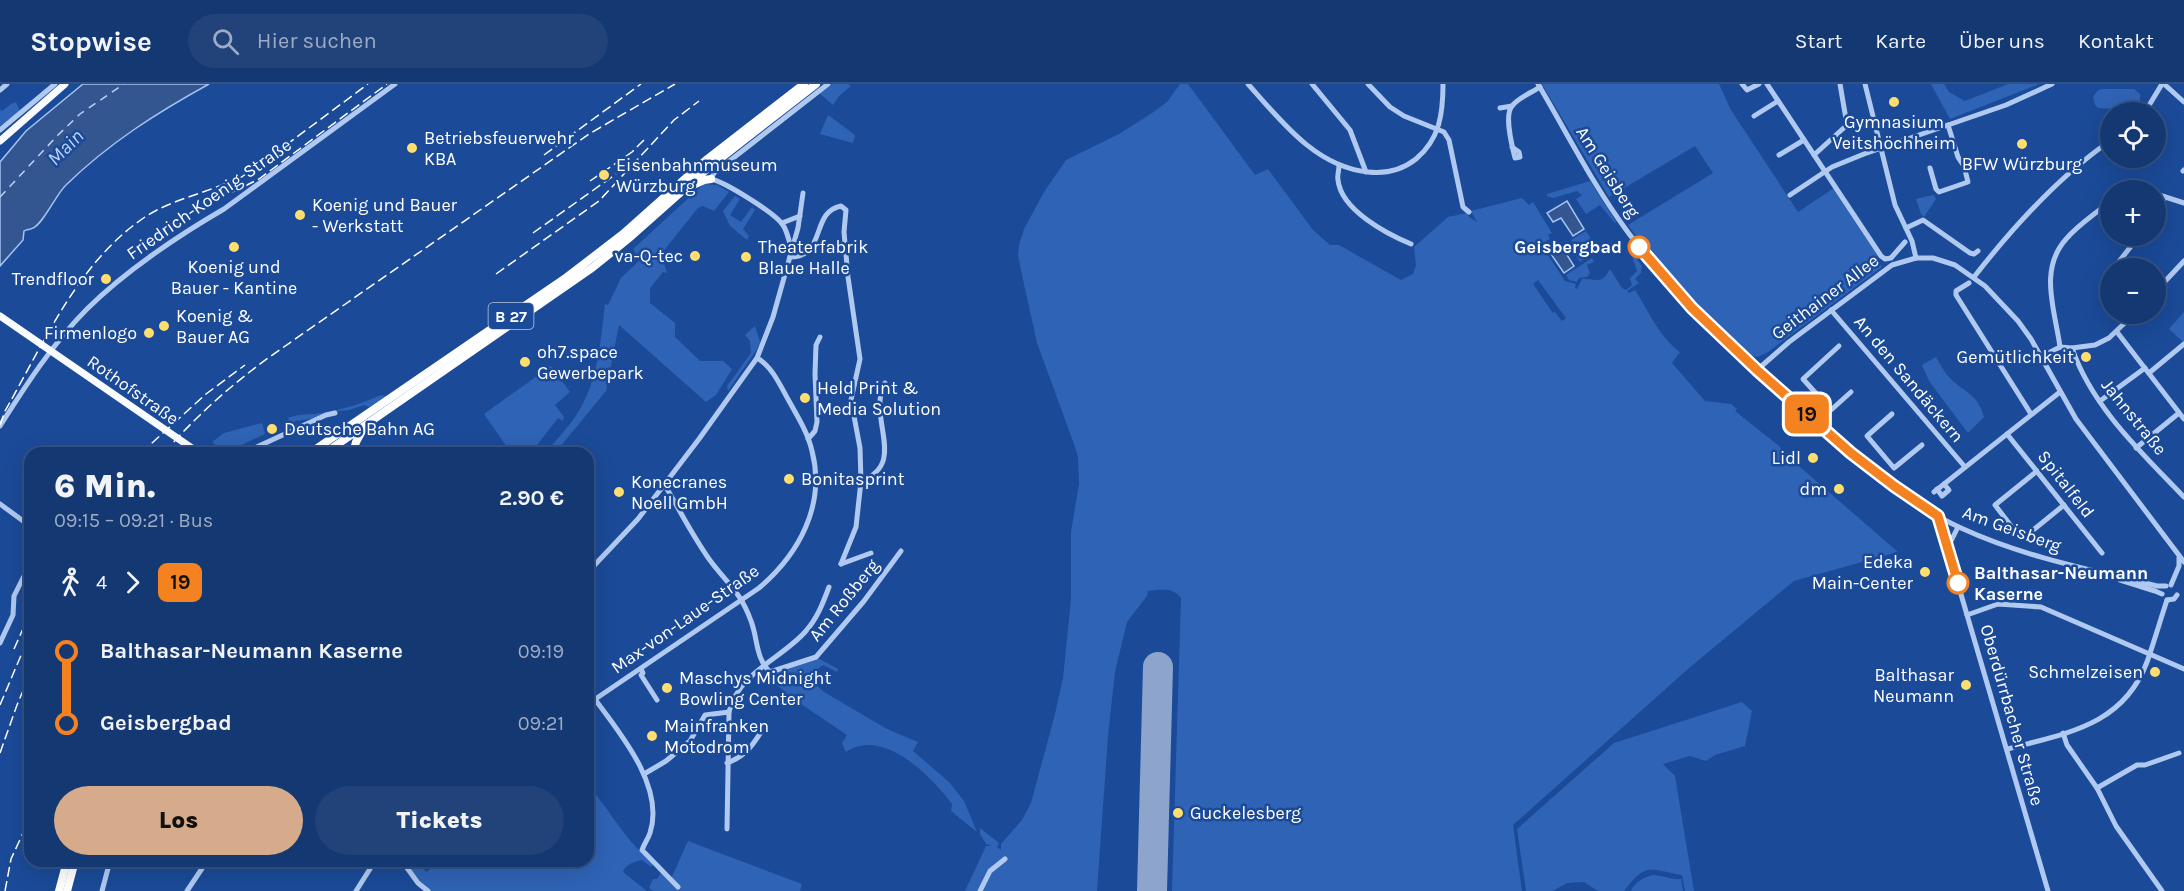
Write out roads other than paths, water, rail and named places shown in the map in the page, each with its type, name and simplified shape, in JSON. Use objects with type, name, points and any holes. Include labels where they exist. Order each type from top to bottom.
[{"type":"highway","name":"B 27","points":[[334,447],[592,268],[667,204],[682,181],[804,84]]},
{"type":"highway","name":"B 27","points":[[319,447],[567,278],[816,84]]},
{"type":"highway","points":[[674,193],[683,195],[700,182],[711,179]]},
{"type":"highway","points":[[355,447],[366,425]]},
{"type":"highway","points":[[59,891],[65,867]]},
{"type":"highway","points":[[67,891],[73,867]]},
{"type":"main road","points":[[0,141],[65,84]]},
{"type":"main road","name":"Rothofstraße","points":[[2,317],[189,447]]},
{"type":"street","points":[[0,90],[7,84]]},
{"type":"street","points":[[0,130],[55,84]]},
{"type":"street","name":"Friedrich-Koenig-Straße","points":[[0,426],[51,351],[89,307],[129,274],[199,223],[224,209],[395,84]]},
{"type":"street","points":[[791,249],[782,223],[738,192],[711,179],[714,173],[828,84]]},
{"type":"street","points":[[1248,84],[1300,138],[1318,153],[1339,166],[1382,174],[1410,164],[1429,147],[1438,128],[1443,105],[1443,84]]},
{"type":"street","points":[[1312,84],[1350,130],[1366,172]]},
{"type":"street","points":[[1368,84],[1390,108],[1444,132],[1449,140],[1463,207],[1469,212]]},
{"type":"street","points":[[1742,84],[1747,90],[1759,84]]},
{"type":"street","points":[[1767,84],[1881,256],[1885,259],[1891,258],[1905,242]]},
{"type":"street","points":[[1814,155],[1847,125],[1840,84]]},
{"type":"street","points":[[1865,84],[1895,206],[1912,241],[1916,258],[1933,258],[1948,262],[1974,277],[2018,321],[2031,339],[2076,419],[2182,558],[2162,594],[2167,600]]},
{"type":"street","points":[[1790,195],[1826,171],[1880,148],[2006,105],[2052,84]]},
{"type":"street","points":[[2151,102],[2163,84],[2184,102]]},
{"type":"street","points":[[1500,108],[1512,105],[1539,86]]},
{"type":"street","name":"Am Geisberg","points":[[1539,86],[1587,168],[1641,249],[1692,308],[1757,370],[1851,453],[1938,516],[1991,541],[2096,572],[2157,586],[2169,585]]},
{"type":"street","points":[[1754,116],[1778,101]]},
{"type":"street","points":[[1512,105],[1508,118],[1512,147]]},
{"type":"street","points":[[1930,168],[1939,192],[1968,182],[1948,125]]},
{"type":"street","points":[[1779,155],[1804,140]]},
{"type":"street","points":[[1974,277],[1992,254],[2067,175],[2100,147]]},
{"type":"street","points":[[1339,166],[1338,180],[1342,193],[1356,210],[1369,223],[1411,244]]},
{"type":"street","points":[[594,566],[638,519],[757,357],[773,317],[790,257],[803,193]]},
{"type":"street","points":[[2166,197],[2184,203]]},
{"type":"street","points":[[790,257],[807,254],[814,244],[824,219],[833,207],[841,206],[846,210],[844,232],[848,277],[860,359],[851,400],[860,448],[861,481],[856,527],[841,564],[871,553]]},
{"type":"street","points":[[2060,347],[2050,297],[2052,267],[2066,238],[2100,209]]},
{"type":"street","points":[[782,223],[800,216]]},
{"type":"street","points":[[1906,228],[1923,220],[1970,253],[1974,254],[1978,251]]},
{"type":"street","points":[[2122,258],[2131,246]]},
{"type":"street","name":"Geithainer Allee","points":[[1757,370],[1885,269],[1916,258]]},
{"type":"street","points":[[2166,280],[2184,261]]},
{"type":"street","points":[[2177,268],[2184,275]]},
{"type":"street","points":[[1969,283],[1956,291],[1956,296],[2031,414]]},
{"type":"street","name":"An den Sandäckern","points":[[1831,310],[1965,467]]},
{"type":"street","points":[[2041,357],[2060,347],[2095,345],[2109,338],[2125,324]]},
{"type":"street","points":[[2117,332],[2184,419]]},
{"type":"street","points":[[808,439],[815,431],[818,422],[815,374],[816,345],[820,338]]},
{"type":"street","points":[[2100,401],[2184,344]]},
{"type":"street","points":[[1839,346],[1803,380],[1828,409],[1833,409],[1851,392]]},
{"type":"street","name":"Jahnstraße","points":[[2072,348],[2079,367],[2100,401],[2136,448],[2184,497]]},
{"type":"street","name":"Max-von-Laue-Straße","points":[[595,699],[742,600],[777,573],[797,547],[811,514],[816,493],[815,470],[808,439],[792,406],[764,361],[757,357]]},
{"type":"street","points":[[861,481],[872,477],[884,463],[879,409],[881,390],[885,383]]},
{"type":"street","points":[[1936,490],[2060,392]]},
{"type":"street","points":[[257,447],[335,413]]},
{"type":"street","points":[[2136,448],[2180,413]]},
{"type":"street","points":[[1893,414],[1867,436],[1894,468],[1922,445]]},
{"type":"street","name":"Spitalfeld","points":[[2007,434],[2102,553]]},
{"type":"street","points":[[2037,471],[1995,505],[2013,529],[2021,537],[2027,535],[2064,505]]},
{"type":"street","points":[[664,484],[700,544],[742,600],[753,624],[757,651],[764,666]]},
{"type":"street","points":[[0,504],[24,522]]},
{"type":"street","name":"Oberdürrbacher Straße","points":[[1938,516],[2048,891]]},
{"type":"street","points":[[1947,544],[1955,525]]},
{"type":"street","name":"Am Roßberg","points":[[764,666],[770,672],[816,657],[864,601],[901,551]]},
{"type":"street","name":"Am Geisberg","points":[[2096,572],[2162,594]]},
{"type":"street","points":[[0,644],[13,615],[14,596],[24,576]]},
{"type":"street","points":[[2169,585],[2176,588],[2177,595]]},
{"type":"street","points":[[727,829],[727,763],[731,702],[744,684],[805,633],[818,614],[830,587]]},
{"type":"street","points":[[2177,595],[2184,597]]},
{"type":"street","points":[[2167,600],[2174,599],[2177,595]]},
{"type":"street","points":[[2007,749],[2092,724],[2115,709],[2133,689],[2148,661],[2167,600]]},
{"type":"street","points":[[1967,615],[1998,604],[2041,608],[2184,669]]},
{"type":"street","points":[[640,669],[643,673],[641,675],[657,700]]},
{"type":"street","points":[[595,699],[644,774],[652,811],[650,832],[642,850],[678,887]]},
{"type":"street","points":[[644,774],[666,761],[690,741],[705,716],[729,712]]},
{"type":"street","points":[[727,763],[748,752],[766,724]]},
{"type":"street","points":[[2063,733],[2067,745],[2097,788],[2116,826],[2162,891]]},
{"type":"street","points":[[2097,788],[2137,765],[2145,765],[2179,753]]},
{"type":"street","points":[[980,891],[990,871],[1005,860]]},
{"type":"street","points":[[102,891],[108,867]]},
{"type":"street","points":[[187,891],[203,867]]},
{"type":"street","points":[[356,891],[371,867]]},
{"type":"street","points":[[406,867],[418,883],[428,891]]},
{"type":"water","name":"Main","points":[[83,84],[209,84],[134,129],[99,155],[62,189],[37,225],[24,231],[23,240],[0,266],[0,162],[26,131]]},
{"type":"water","points":[[1567,201],[1584,229],[1573,236],[1561,218],[1553,222],[1547,213]]},
{"type":"water","points":[[1562,247],[1574,266],[1564,273],[1551,254]]},
{"type":"railway","points":[[274,154],[368,84]]},
{"type":"railway","points":[[204,200],[235,191],[259,179],[387,84]]},
{"type":"railway","points":[[544,155],[641,84]]},
{"type":"railway","points":[[170,447],[213,402],[268,358],[589,134],[675,84]]},
{"type":"railway","points":[[496,274],[599,201],[674,120],[699,101]]},
{"type":"railway","points":[[590,181],[632,152],[645,139]]},
{"type":"railway","points":[[0,425],[5,411],[64,305],[100,257],[121,235],[155,211],[236,179],[278,147]]},
{"type":"railway","points":[[533,233],[616,174]]},
{"type":"railway","points":[[148,447],[206,394],[245,365]]},
{"type":"railway","points":[[14,649],[24,626]]},
{"type":"railway","points":[[0,705],[24,648]]},
{"type":"railway","points":[[0,753],[24,688]]},
{"type":"railway","points":[[5,891],[11,859],[24,831]]},
{"type":"place","name":"Gymnasium Veitshöchheim","points":[[1894,102]]},
{"type":"place","name":"BFW Würzburg","points":[[2022,144]]},
{"type":"place","name":"Betriebsfeuerwehr KBA","points":[[412,148]]},
{"type":"place","name":"Eisenbahnmuseum Würzburg","points":[[604,175]]},
{"type":"place","name":"Koenig und Bauer - Werkstatt","points":[[300,215]]},
{"type":"place","name":"Koenig und Bauer - Kantine","points":[[234,247]]},
{"type":"place","name":"Geisbergbad","points":[[1639,247]]},
{"type":"place","name":"va-Q-tec","points":[[695,256]]},
{"type":"place","name":"Theaterfabrik Blaue Halle","points":[[746,257]]},
{"type":"place","name":"Trendfloor","points":[[106,279]]},
{"type":"place","name":"Koenig & Bauer AG","points":[[164,326]]},
{"type":"place","name":"Firmenlogo","points":[[149,333]]},
{"type":"place","name":"Gemütlichkeit","points":[[2086,357]]},
{"type":"place","name":"oh7.space Gewerbepark","points":[[525,362]]},
{"type":"place","name":"Held Print & Media Solution","points":[[805,398]]},
{"type":"place","name":"Deutsche Bahn AG","points":[[272,429]]},
{"type":"place","name":"Lidl","points":[[1813,458]]},
{"type":"place","name":"Bonitasprint","points":[[789,479]]},
{"type":"place","name":"dm","points":[[1839,489]]},
{"type":"place","name":"Konecranes Noell GmbH","points":[[619,492]]},
{"type":"place","name":"Edeka Main-Center","points":[[1925,572]]},
{"type":"place","name":"Balthasar-Neumann Kaserne","points":[[1958,583]]},
{"type":"place","name":"Schmelzeisen","points":[[2155,672]]},
{"type":"place","name":"Balthasar Neumann","points":[[1966,685]]},
{"type":"place","name":"Maschys Midnight Bowling Center","points":[[667,688]]},
{"type":"place","name":"Mainfranken Motodrom","points":[[652,736]]},
{"type":"place","name":"Guckelesberg","points":[[1178,813]]}]
